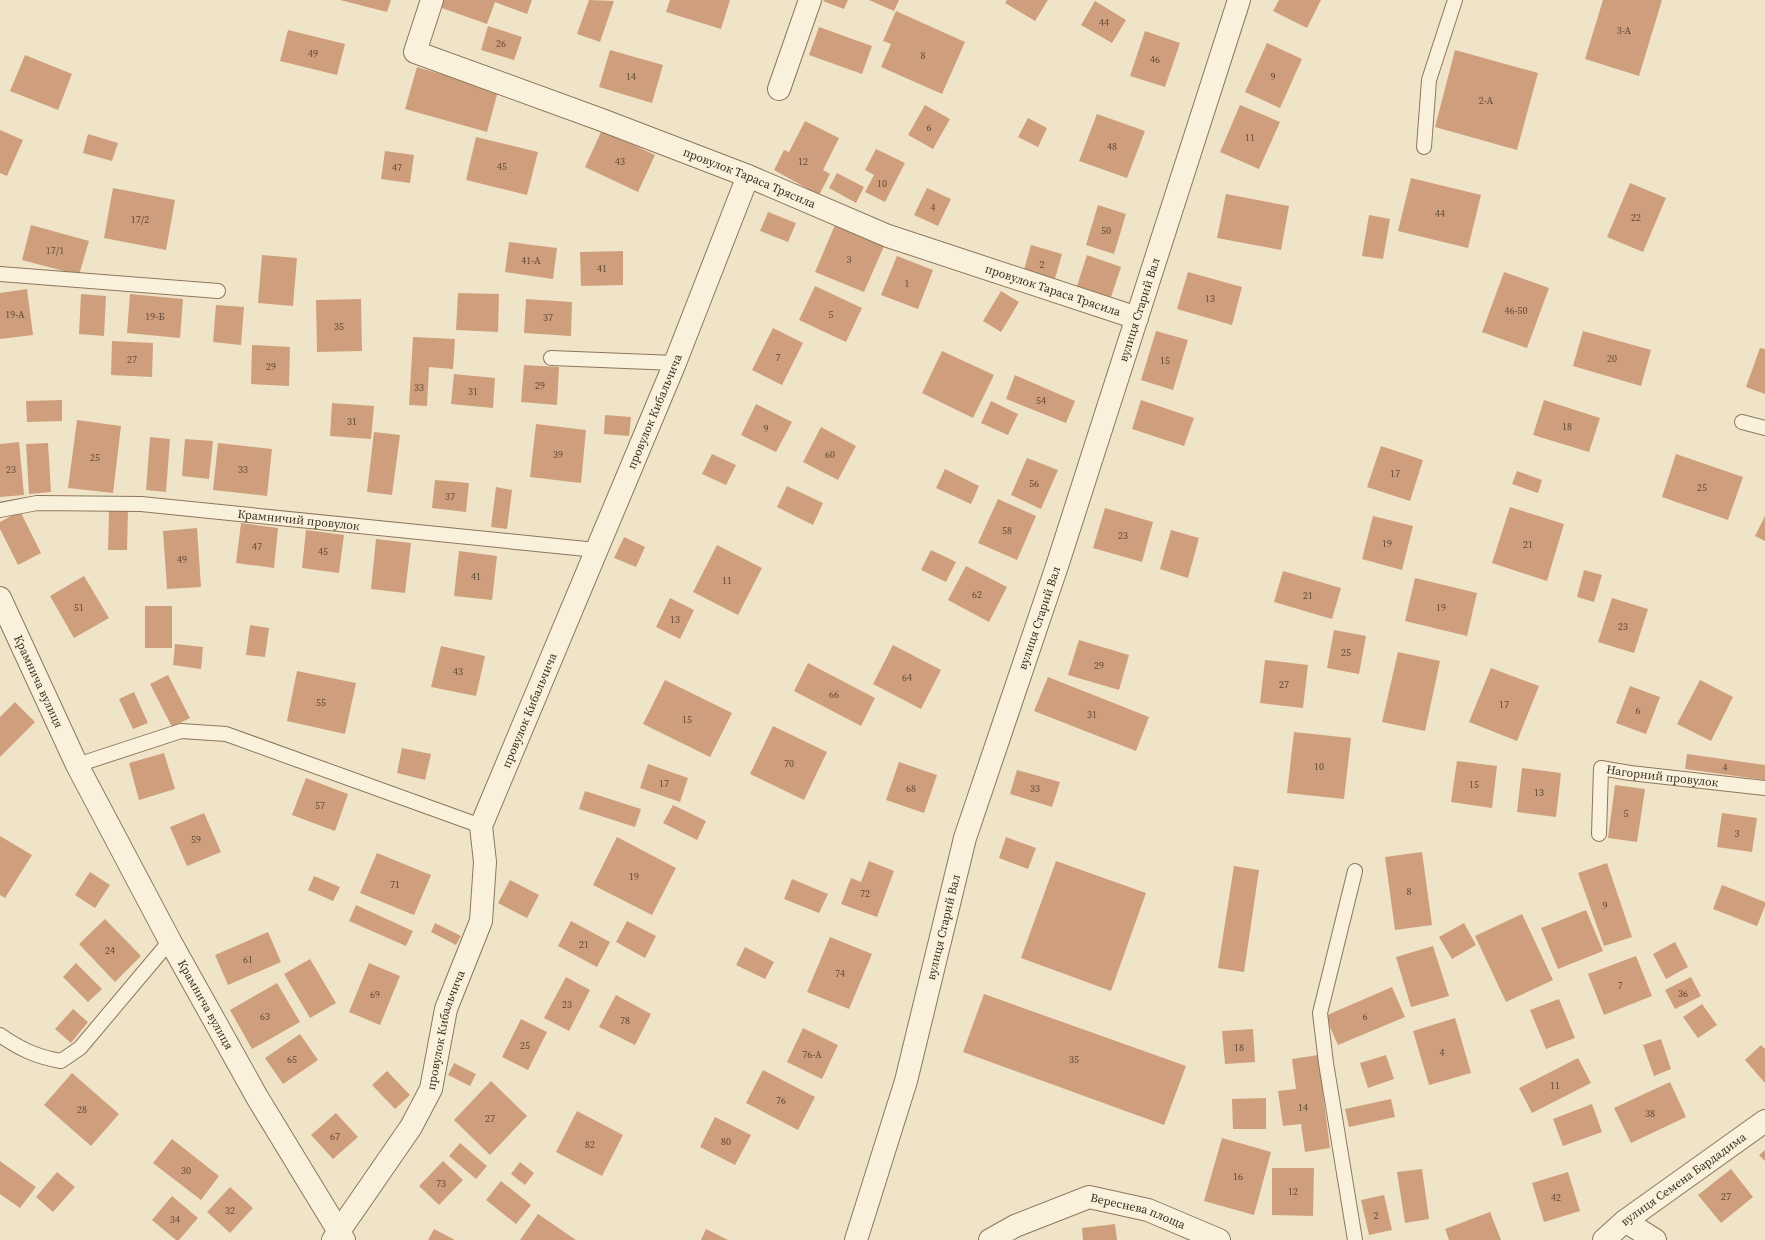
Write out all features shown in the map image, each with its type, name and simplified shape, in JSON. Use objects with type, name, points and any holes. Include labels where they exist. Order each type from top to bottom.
[{"type":"street","name":"провулок Тараса Трясила","points":[[432,0],[415,52],[602,120],[748,176],[888,236],[1137,318]]},
{"type":"street","points":[[779,89],[810,0]]},
{"type":"street","name":"вулиця Старий Вал","points":[[856,1240],[906,1081],[965,838],[1058,563],[1239,0]]},
{"type":"street","name":"провулок Кибальчича","points":[[338,1238],[411,1127],[431,1089],[446,1009],[481,921],[485,862],[481,826],[674,363],[748,176]]},
{"type":"street","name":"Крамнича вулиця","points":[[0,598],[77,765],[170,941],[338,1238]]},
{"type":"street","name":"вулиця Семена Бардадима","points":[[1604,1240],[1625,1220],[1765,1121]]},
{"type":"street","name":"Вереснева площа","points":[[990,1240],[1015,1226],[1089,1197],[1148,1210],[1219,1240]]},
{"type":"street","points":[[1625,1220],[1654,1240]]},
{"type":"lane","points":[[1424,147],[1429,80],[1454,0]]},
{"type":"lane","points":[[0,274],[218,292]]},
{"type":"lane","points":[[551,358],[674,363]]},
{"type":"lane","points":[[1742,422],[1765,428]]},
{"type":"lane","name":"Крамничий провулок","points":[[0,510],[37,503],[141,504],[596,550]]},
{"type":"lane","points":[[77,765],[181,731],[226,734],[481,826]]},
{"type":"lane","name":"Нагорний провулок","points":[[1599,834],[1601,768],[1630,773],[1765,788]]},
{"type":"lane","points":[[1355,871],[1320,1012],[1326,1062],[1355,1240]]},
{"type":"lane","points":[[0,1035],[14,1045],[42,1058],[61,1061],[80,1048],[170,941]]},
{"type":"building","points":[[340,0],[391,0],[387,12]]},
{"type":"building","points":[[441,0],[532,0],[527,14],[495,2],[487,24],[439,7]]},
{"type":"building","points":[[589,0],[614,1],[600,42],[577,34]]},
{"type":"building","points":[[670,0],[730,0],[721,29],[666,12]]},
{"type":"building","points":[[848,0],[844,9],[823,1]]},
{"type":"building","points":[[869,0],[899,0],[894,11]]},
{"type":"building","points":[[1007,0],[1048,0],[1035,21],[1005,3]]},
{"type":"building","points":[[1279,0],[1321,0],[1307,28],[1273,11]]},
{"type":"building","points":[[1603,0],[1662,0],[1639,76],[1585,59]]},
{"type":"building","points":[[1095,1],[1126,20],[1112,43],[1081,25]]},
{"type":"building","points":[[896,11],[965,42],[942,94],[881,67],[891,44],[883,41]]},
{"type":"building","points":[[488,26],[522,37],[514,60],[481,50]]},
{"type":"building","points":[[819,27],[872,46],[862,74],[809,55]]},
{"type":"building","points":[[288,30],[345,44],[337,75],[280,61]]},
{"type":"building","points":[[1145,31],[1180,43],[1165,87],[1130,76]]},
{"type":"building","points":[[1267,43],[1302,59],[1280,108],[1245,92]]},
{"type":"building","points":[[610,50],[663,65],[652,103],[599,87]]},
{"type":"building","points":[[1455,50],[1538,73],[1517,150],[1435,127]]},
{"type":"building","points":[[25,55],[72,74],[58,110],[10,91]]},
{"type":"building","points":[[417,67],[498,91],[487,132],[405,109]]},
{"type":"building","points":[[925,105],[950,119],[933,149],[908,135]]},
{"type":"building","points":[[1240,105],[1280,122],[1259,169],[1220,152]]},
{"type":"building","points":[[1097,114],[1145,131],[1127,178],[1079,161]]},
{"type":"building","points":[[1028,118],[1047,128],[1038,147],[1018,137]]},
{"type":"building","points":[[805,121],[839,138],[823,170],[830,174],[819,195],[774,170],[784,150],[789,152]]},
{"type":"building","points":[[0,130],[23,140],[7,176],[0,173]]},
{"type":"building","points":[[602,130],[655,155],[638,192],[585,167]]},
{"type":"building","points":[[88,134],[118,143],[112,161],[83,153]]},
{"type":"building","points":[[476,137],[538,152],[527,195],[466,180]]},
{"type":"building","points":[[876,149],[905,163],[885,202],[865,192],[874,175],[865,170]]},
{"type":"building","points":[[385,151],[414,155],[410,183],[381,179]]},
{"type":"building","points":[[837,173],[864,187],[856,203],[829,188]]},
{"type":"building","points":[[1411,178],[1481,195],[1468,248],[1398,231]]},
{"type":"building","points":[[1630,183],[1666,198],[1643,252],[1607,237]]},
{"type":"building","points":[[113,188],[175,200],[166,250],[104,238]]},
{"type":"building","points":[[927,188],[951,199],[938,226],[914,215]]},
{"type":"building","points":[[1226,194],[1289,206],[1281,250],[1217,238]]},
{"type":"building","points":[[1098,205],[1126,214],[1114,254],[1086,245]]},
{"type":"building","points":[[768,212],[796,223],[788,242],[760,231]]},
{"type":"building","points":[[1369,215],[1390,219],[1383,259],[1362,256]]},
{"type":"building","points":[[31,225],[89,241],[79,275],[22,260]]},
{"type":"building","points":[[835,225],[884,246],[864,292],[815,272]]},
{"type":"building","points":[[509,242],[557,248],[553,279],[505,272]]},
{"type":"building","points":[[1031,245],[1062,254],[1054,282],[1023,273]]},
{"type":"building","points":[[623,251],[623,285],[581,286],[580,252]]},
{"type":"building","points":[[262,255],[297,258],[293,306],[258,303]]},
{"type":"building","points":[[1087,255],[1121,267],[1111,297],[1077,286]]},
{"type":"building","points":[[897,256],[933,270],[918,309],[881,295]]},
{"type":"building","points":[[1188,272],[1242,287],[1232,325],[1177,309]]},
{"type":"building","points":[[1504,272],[1549,288],[1527,348],[1482,332]]},
{"type":"building","points":[[815,286],[862,308],[846,342],[799,320]]},
{"type":"building","points":[[27,289],[33,335],[0,339],[0,293]]},
{"type":"building","points":[[1001,291],[1019,302],[1001,332],[983,321]]},
{"type":"building","points":[[458,293],[499,294],[498,332],[456,330]]},
{"type":"building","points":[[81,294],[106,296],[104,336],[79,334]]},
{"type":"building","points":[[130,294],[183,299],[180,338],[127,333]]},
{"type":"building","points":[[361,299],[362,351],[317,352],[316,300]]},
{"type":"building","points":[[526,299],[572,302],[571,336],[524,333]]},
{"type":"building","points":[[216,305],[244,307],[241,345],[213,342]]},
{"type":"building","points":[[773,328],[803,343],[782,385],[752,370]]},
{"type":"building","points":[[1156,331],[1188,340],[1173,390],[1141,380]]},
{"type":"building","points":[[1583,331],[1651,350],[1641,386],[1573,366]]},
{"type":"building","points":[[413,337],[455,339],[453,369],[429,367],[427,406],[409,405]]},
{"type":"building","points":[[112,341],[153,343],[152,377],[111,375]]},
{"type":"building","points":[[252,345],[290,347],[289,386],[251,384]]},
{"type":"building","points":[[1760,348],[1765,349],[1765,394],[1746,387]]},
{"type":"building","points":[[942,351],[994,375],[973,418],[922,393]]},
{"type":"building","points":[[524,365],[559,367],[557,405],[521,402]]},
{"type":"building","points":[[454,374],[495,378],[493,408],[451,404]]},
{"type":"building","points":[[1015,375],[1075,401],[1066,423],[1006,399]]},
{"type":"building","points":[[62,400],[62,421],[27,422],[26,401]]},
{"type":"building","points":[[1141,400],[1194,418],[1184,446],[1132,429]]},
{"type":"building","points":[[1544,400],[1600,418],[1589,452],[1533,435]]},
{"type":"building","points":[[991,401],[1018,414],[1008,435],[981,423]]},
{"type":"building","points":[[332,403],[374,406],[371,439],[330,436]]},
{"type":"building","points":[[756,404],[792,422],[776,452],[741,435]]},
{"type":"building","points":[[605,415],[631,417],[629,436],[604,434]]},
{"type":"building","points":[[77,420],[121,426],[113,493],[68,488]]},
{"type":"building","points":[[536,424],[586,430],[581,483],[530,477]]},
{"type":"building","points":[[821,427],[856,446],[838,480],[803,462]]},
{"type":"building","points":[[374,432],[400,435],[392,495],[367,492]]},
{"type":"building","points":[[150,437],[170,439],[166,492],[146,490]]},
{"type":"building","points":[[185,439],[213,441],[209,479],[182,476]]},
{"type":"building","points":[[19,442],[24,495],[0,497],[0,444]]},
{"type":"building","points":[[48,443],[51,492],[29,494],[26,444]]},
{"type":"building","points":[[218,443],[272,449],[267,496],[213,490]]},
{"type":"building","points":[[1381,446],[1423,460],[1410,501],[1367,487]]},
{"type":"building","points":[[712,454],[736,465],[726,485],[702,474]]},
{"type":"building","points":[[1676,454],[1743,477],[1728,520],[1662,497]]},
{"type":"building","points":[[1027,458],[1058,470],[1041,509],[1011,495]]},
{"type":"building","points":[[945,469],[979,486],[971,504],[936,488]]},
{"type":"building","points":[[1517,471],[1542,480],[1538,493],[1512,484]]},
{"type":"building","points":[[435,480],[469,483],[466,512],[432,508]]},
{"type":"building","points":[[787,486],[823,503],[813,525],[777,507]]},
{"type":"building","points":[[496,487],[512,490],[507,529],[491,527]]},
{"type":"building","points":[[998,499],[1036,516],[1017,560],[978,543]]},
{"type":"building","points":[[1510,507],[1564,524],[1547,581],[1492,563]]},
{"type":"building","points":[[1105,508],[1153,522],[1142,562],[1093,548]]},
{"type":"building","points":[[109,510],[128,510],[127,550],[108,550]]},
{"type":"building","points":[[20,511],[41,553],[18,565],[0,529],[0,522]]},
{"type":"building","points":[[1373,516],[1413,526],[1402,570],[1362,559]]},
{"type":"building","points":[[1765,516],[1765,541],[1755,536]]},
{"type":"building","points":[[241,523],[278,528],[274,568],[236,563]]},
{"type":"building","points":[[197,528],[201,587],[167,589],[163,531]]},
{"type":"building","points":[[306,530],[344,535],[339,573],[302,568]]},
{"type":"building","points":[[1171,530],[1199,538],[1188,578],[1160,569]]},
{"type":"building","points":[[624,537],[645,547],[636,567],[614,558]]},
{"type":"building","points":[[376,539],[411,543],[405,593],[371,589]]},
{"type":"building","points":[[717,545],[762,568],[738,615],[693,592]]},
{"type":"building","points":[[931,550],[956,562],[946,582],[921,570]]},
{"type":"building","points":[[459,551],[497,556],[492,600],[454,596]]},
{"type":"building","points":[[966,566],[1007,587],[989,622],[948,600]]},
{"type":"building","points":[[1584,570],[1602,575],[1594,602],[1577,597]]},
{"type":"building","points":[[1283,571],[1341,588],[1332,619],[1274,602]]},
{"type":"building","points":[[84,576],[109,618],[74,638],[50,596]]},
{"type":"building","points":[[1415,578],[1477,593],[1467,636],[1405,621]]},
{"type":"building","points":[[670,598],[694,610],[680,639],[656,627]]},
{"type":"building","points":[[1612,598],[1648,609],[1634,653],[1598,642]]},
{"type":"building","points":[[145,606],[172,606],[172,648],[145,648]]},
{"type":"building","points":[[250,625],[269,628],[265,657],[246,655]]},
{"type":"building","points":[[1334,630],[1366,636],[1359,674],[1327,668]]},
{"type":"building","points":[[1079,640],[1129,655],[1119,690],[1068,675]]},
{"type":"building","points":[[175,644],[203,647],[201,669],[173,665]]},
{"type":"building","points":[[893,645],[941,670],[921,709],[873,684]]},
{"type":"building","points":[[441,646],[485,656],[476,696],[431,687]]},
{"type":"building","points":[[1398,652],[1440,661],[1425,731],[1382,722]]},
{"type":"building","points":[[1265,660],[1308,665],[1303,708],[1260,703]]},
{"type":"building","points":[[808,663],[875,698],[861,726],[794,691]]},
{"type":"building","points":[[1491,668],[1539,686],[1517,741],[1469,722]]},
{"type":"building","points":[[297,671],[356,683],[345,734],[287,721]]},
{"type":"building","points":[[168,675],[190,718],[172,727],[150,684]]},
{"type":"building","points":[[1048,677],[1149,717],[1136,751],[1034,711]]},
{"type":"building","points":[[665,680],[732,713],[710,757],[643,724]]},
{"type":"building","points":[[1700,680],[1733,697],[1711,741],[1677,724]]},
{"type":"building","points":[[1630,686],[1660,697],[1646,734],[1616,723]]},
{"type":"building","points":[[134,692],[148,723],[133,729],[119,699]]},
{"type":"building","points":[[15,702],[35,722],[0,757],[0,717]]},
{"type":"building","points":[[773,726],[827,752],[804,800],[750,774]]},
{"type":"building","points":[[1294,732],[1351,738],[1344,799],[1287,793]]},
{"type":"building","points":[[402,748],[431,754],[425,780],[397,773]]},
{"type":"building","points":[[164,753],[175,789],[139,800],[129,763]]},
{"type":"building","points":[[1687,754],[1765,765],[1765,780],[1685,769]]},
{"type":"building","points":[[1457,761],[1497,766],[1492,808],[1451,802]]},
{"type":"building","points":[[899,762],[937,775],[924,813],[886,800]]},
{"type":"building","points":[[648,764],[688,778],[680,802],[640,788]]},
{"type":"building","points":[[1522,768],[1561,773],[1556,817],[1517,812]]},
{"type":"building","points":[[1017,770],[1060,782],[1052,807],[1010,794]]},
{"type":"building","points":[[306,778],[348,794],[335,831],[292,815]]},
{"type":"building","points":[[1615,785],[1645,789],[1637,842],[1608,838]]},
{"type":"building","points":[[585,791],[641,809],[635,827],[579,809]]},
{"type":"building","points":[[673,805],[706,821],[697,840],[663,823]]},
{"type":"building","points":[[204,813],[221,852],[187,866],[170,827]]},
{"type":"building","points":[[1722,813],[1757,818],[1752,852],[1717,847]]},
{"type":"building","points":[[0,836],[32,855],[5,898],[0,895]]},
{"type":"building","points":[[617,837],[676,868],[652,915],[593,885]]},
{"type":"building","points":[[1006,837],[1036,848],[1028,869],[999,858]]},
{"type":"building","points":[[1422,852],[1432,925],[1395,930],[1385,857]]},
{"type":"building","points":[[377,853],[431,875],[414,915],[360,893]]},
{"type":"building","points":[[869,861],[894,871],[877,917],[841,904],[851,878],[861,882]]},
{"type":"building","points":[[1056,861],[1146,893],[1111,991],[1021,958]]},
{"type":"building","points":[[1607,863],[1632,937],[1604,946],[1578,873]]},
{"type":"building","points":[[1234,866],[1259,870],[1244,972],[1218,968]]},
{"type":"building","points":[[90,872],[110,885],[95,908],[75,895]]},
{"type":"building","points":[[314,876],[340,887],[333,901],[308,890]]},
{"type":"building","points":[[792,879],[828,894],[819,913],[784,899]]},
{"type":"building","points":[[510,880],[539,895],[527,918],[498,903]]},
{"type":"building","points":[[1722,885],[1765,902],[1765,906],[1757,926],[1713,909]]},
{"type":"building","points":[[356,905],[413,931],[406,946],[349,921]]},
{"type":"building","points":[[1586,910],[1603,951],[1558,969],[1541,928]]},
{"type":"building","points":[[1522,914],[1553,980],[1506,1002],[1475,936]]},
{"type":"building","points":[[105,919],[141,956],[115,982],[79,944]]},
{"type":"building","points":[[571,921],[610,942],[597,967],[558,946]]},
{"type":"building","points":[[627,921],[656,936],[645,958],[616,942]]},
{"type":"building","points":[[435,923],[461,936],[456,945],[431,932]]},
{"type":"building","points":[[1464,923],[1476,945],[1452,959],[1439,937]]},
{"type":"building","points":[[268,932],[281,962],[228,985],[215,955]]},
{"type":"building","points":[[830,937],[872,954],[849,1009],[807,992]]},
{"type":"building","points":[[1675,942],[1688,967],[1666,979],[1653,954]]},
{"type":"building","points":[[1433,946],[1449,996],[1411,1007],[1396,957]]},
{"type":"building","points":[[745,947],[774,962],[765,979],[736,965]]},
{"type":"building","points":[[1636,956],[1652,996],[1604,1015],[1588,974]]},
{"type":"building","points":[[310,959],[336,1003],[310,1018],[284,974]]},
{"type":"building","points":[[76,963],[102,989],[88,1002],[63,977]]},
{"type":"building","points":[[369,963],[400,976],[380,1025],[349,1012]]},
{"type":"building","points":[[566,977],[590,990],[569,1031],[544,1018]]},
{"type":"building","points":[[1691,977],[1701,996],[1675,1009],[1665,990]]},
{"type":"building","points":[[277,983],[300,1022],[252,1049],[230,1010]]},
{"type":"building","points":[[1392,987],[1405,1017],[1338,1045],[1325,1016]]},
{"type":"building","points":[[984,994],[1186,1066],[1164,1125],[963,1052]]},
{"type":"building","points":[[616,995],[651,1014],[635,1045],[599,1027]]},
{"type":"building","points":[[1559,999],[1575,1038],[1546,1049],[1530,1010]]},
{"type":"building","points":[[1702,1004],[1717,1025],[1698,1038],[1683,1017]]},
{"type":"building","points":[[73,1009],[88,1022],[71,1043],[55,1029]]},
{"type":"building","points":[[1455,1018],[1471,1073],[1429,1085],[1413,1031]]},
{"type":"building","points":[[521,1019],[547,1032],[528,1070],[502,1057]]},
{"type":"building","points":[[803,1028],[838,1045],[822,1079],[787,1062]]},
{"type":"building","points":[[1253,1029],[1255,1062],[1225,1064],[1222,1031]]},
{"type":"building","points":[[300,1034],[318,1060],[283,1084],[265,1058]]},
{"type":"building","points":[[1661,1039],[1671,1069],[1654,1076],[1643,1045]]},
{"type":"building","points":[[1761,1045],[1765,1049],[1765,1083],[1745,1060]]},
{"type":"building","points":[[1318,1055],[1330,1148],[1305,1152],[1301,1124],[1283,1126],[1278,1091],[1296,1089],[1292,1059]]},
{"type":"building","points":[[1386,1055],[1394,1079],[1368,1088],[1360,1063]]},
{"type":"building","points":[[1578,1058],[1591,1083],[1532,1113],[1519,1088]]},
{"type":"building","points":[[454,1063],[476,1074],[470,1086],[448,1075]]},
{"type":"building","points":[[763,1070],[815,1097],[798,1130],[746,1103]]},
{"type":"building","points":[[387,1071],[410,1095],[395,1109],[372,1085]]},
{"type":"building","points":[[72,1073],[119,1114],[91,1146],[44,1105]]},
{"type":"building","points":[[491,1081],[527,1116],[490,1155],[454,1120]]},
{"type":"building","points":[[1670,1082],[1686,1117],[1631,1143],[1614,1108]]},
{"type":"building","points":[[1266,1098],[1266,1129],[1233,1129],[1232,1099]]},
{"type":"building","points":[[1391,1099],[1395,1117],[1349,1127],[1345,1109]]},
{"type":"building","points":[[1592,1104],[1602,1132],[1563,1146],[1553,1119]]},
{"type":"building","points":[[577,1111],[623,1135],[602,1176],[556,1152]]},
{"type":"building","points":[[336,1113],[358,1137],[333,1159],[311,1135]]},
{"type":"building","points":[[715,1117],[751,1135],[735,1165],[700,1147]]},
{"type":"building","points":[[1222,1138],[1271,1152],[1254,1215],[1204,1201]]},
{"type":"building","points":[[172,1139],[219,1176],[201,1200],[153,1163]]},
{"type":"building","points":[[460,1143],[487,1166],[476,1179],[449,1156]]},
{"type":"building","points":[[1765,1150],[1765,1161],[1759,1155]]},
{"type":"building","points":[[0,1161],[36,1187],[20,1208],[0,1194]]},
{"type":"building","points":[[443,1161],[463,1180],[439,1205],[419,1186]]},
{"type":"building","points":[[520,1162],[534,1173],[525,1185],[511,1174]]},
{"type":"building","points":[[1272,1168],[1314,1168],[1313,1216],[1272,1215]]},
{"type":"building","points":[[1422,1169],[1429,1219],[1405,1223],[1397,1172]]},
{"type":"building","points":[[1731,1169],[1753,1197],[1721,1223],[1698,1195]]},
{"type":"building","points":[[57,1172],[75,1187],[53,1212],[36,1197]]},
{"type":"building","points":[[1568,1172],[1580,1211],[1544,1222],[1532,1183]]},
{"type":"building","points":[[501,1181],[531,1205],[516,1224],[486,1200]]},
{"type":"building","points":[[230,1187],[253,1208],[230,1233],[207,1212]]},
{"type":"building","points":[[1384,1195],[1392,1230],[1369,1235],[1361,1200]]},
{"type":"building","points":[[172,1196],[198,1218],[179,1240],[176,1240],[152,1220]]},
{"type":"building","points":[[1490,1212],[1501,1240],[1449,1240],[1445,1229]]},
{"type":"building","points":[[538,1214],[576,1240],[520,1240]]},
{"type":"building","points":[[1115,1224],[1117,1240],[1083,1240],[1082,1228]]},
{"type":"building","points":[[434,1229],[455,1240],[428,1240]]},
{"type":"building","points":[[706,1229],[728,1240],[701,1240]]}]
